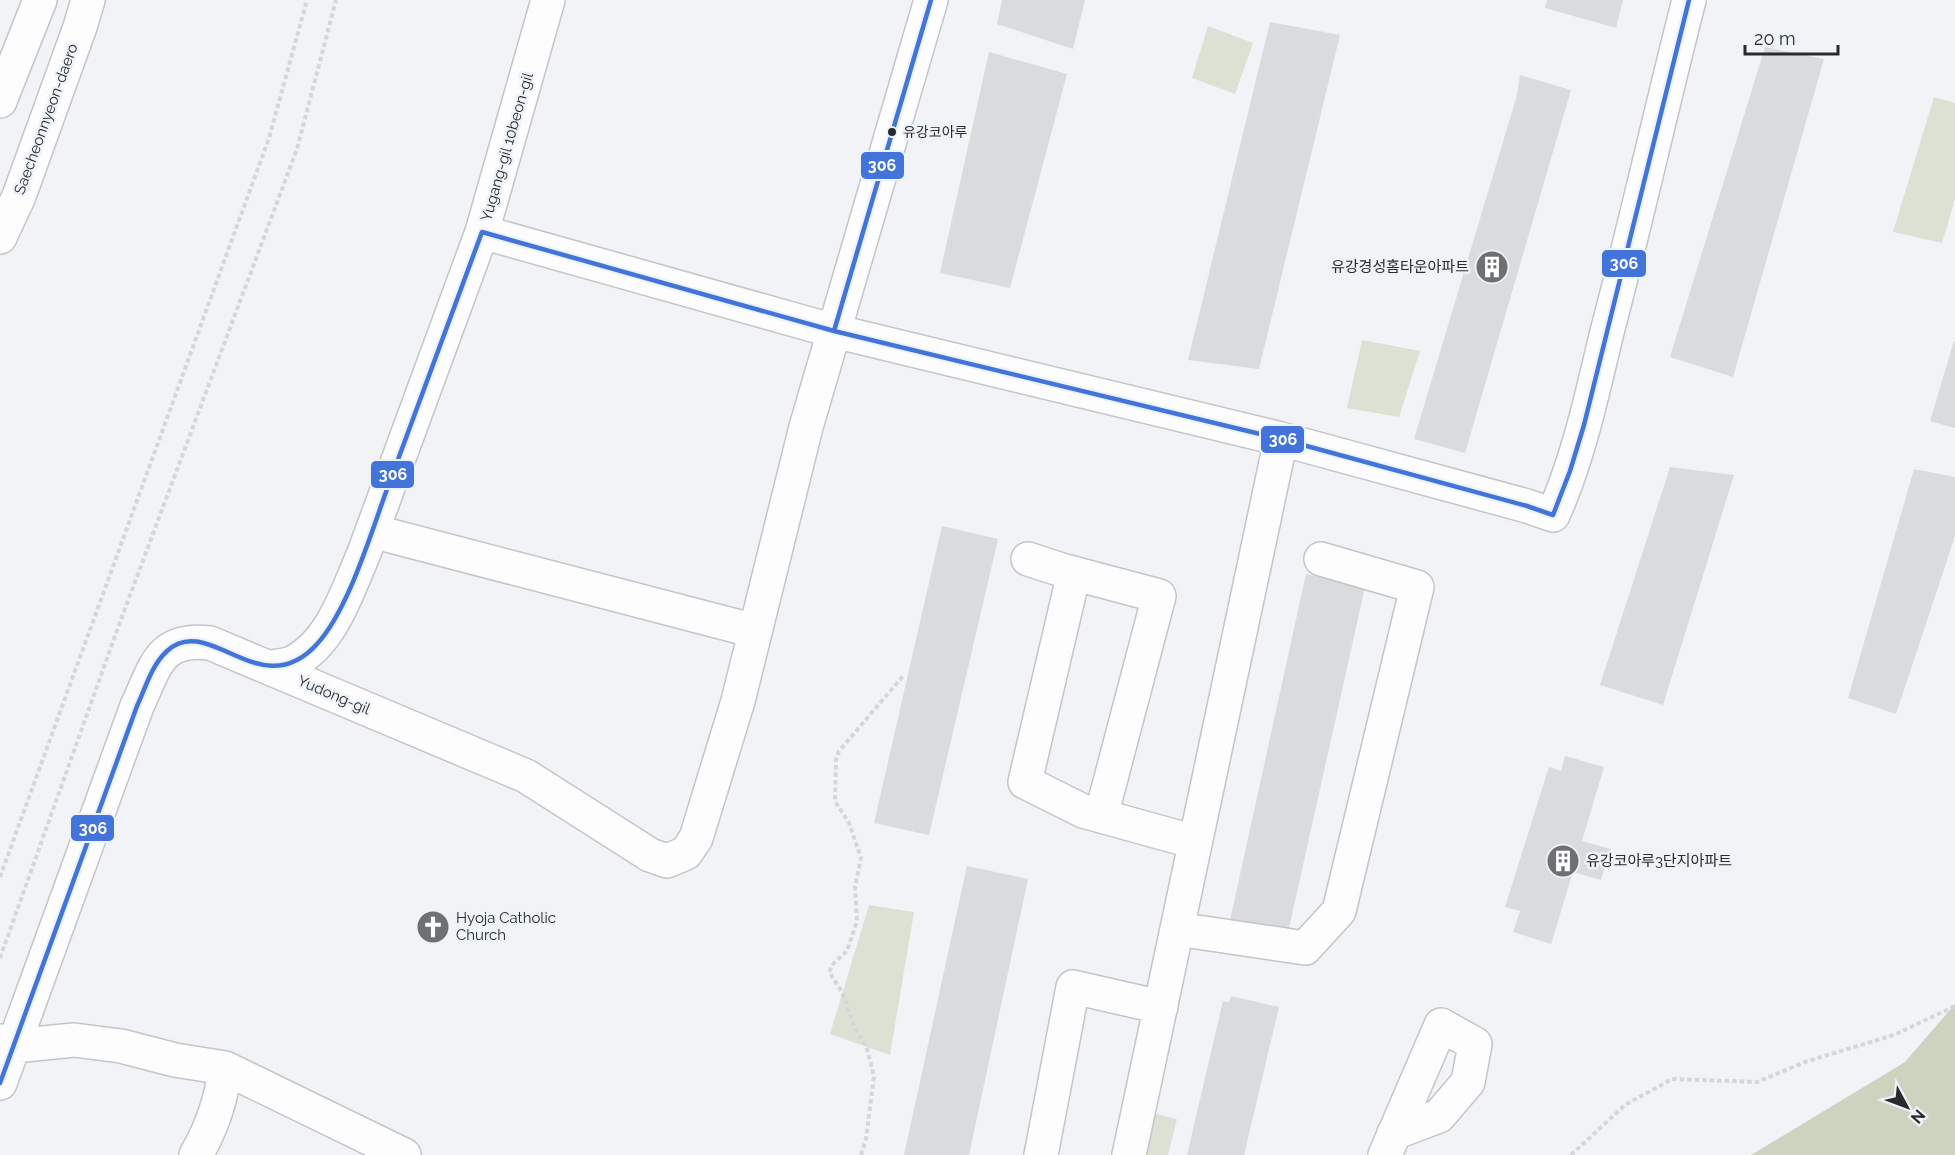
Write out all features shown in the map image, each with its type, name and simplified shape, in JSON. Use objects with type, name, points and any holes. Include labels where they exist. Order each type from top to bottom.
[{"type":"main road","points":[[0,101],[15,0]]},
{"type":"main road","points":[[0,101],[40,0]]},
{"type":"main road","name":"Yugang-gil 10beon-gil","points":[[548,0],[482,232],[834,331],[1281,439],[1553,515],[1573,465],[1633,233],[1689,0]]},
{"type":"main road","name":"Yudong-gil","points":[[0,1083],[7,1044],[137,706],[159,660],[175,645],[193,641],[210,643],[526,776],[650,855],[667,861],[686,853],[696,838],[738,701],[806,427],[931,0]]},
{"type":"main road","name":"Saecheonnyeon-daero","points":[[0,237],[19,196],[87,9]]},
{"type":"main road","points":[[269,667],[290,664],[309,652],[321,639],[342,604],[372,531],[482,232]]},
{"type":"main road","points":[[1129,1155],[1281,439]]},
{"type":"main road","points":[[372,531],[755,631]]},
{"type":"main road","points":[[1028,559],[1159,596],[1101,816]]},
{"type":"main road","points":[[1177,929],[1305,948],[1339,911],[1417,587],[1321,559]]},
{"type":"main road","points":[[1074,573],[1025,782],[1083,811],[1195,842]]},
{"type":"main road","points":[[1041,1155],[1073,987],[1161,1007]]},
{"type":"main road","points":[[7,1044],[74,1040],[121,1046],[175,1060],[225,1068],[404,1155]]},
{"type":"main road","points":[[196,1155],[203,1143],[222,1092],[225,1068]]},
{"type":"path","points":[[0,877],[269,138],[307,0]]},
{"type":"path","points":[[0,958],[120,622],[297,149],[336,0]]},
{"type":"path","points":[[861,1155],[866,1139],[873,1076],[866,1045],[855,1029],[842,992],[829,972],[834,963],[847,951],[856,924],[855,887],[861,858],[849,823],[836,801],[836,759],[839,751],[903,675]]},
{"type":"path","points":[[1571,1155],[1625,1105],[1672,1079],[1757,1082],[1805,1062],[1894,1035],[1955,1006]]},
{"type":"shaded area","points":[[1208,26],[1253,43],[1235,94],[1192,78]]},
{"type":"shaded area","points":[[1934,97],[1955,103],[1955,199],[1942,243],[1893,232]]},
{"type":"shaded area","points":[[1362,340],[1420,351],[1399,417],[1347,408]]},
{"type":"shaded area","points":[[869,905],[914,912],[890,1055],[830,1034]]},
{"type":"shaded area","points":[[1148,1112],[1177,1119],[1168,1155],[1139,1155]]},
{"type":"green space","points":[[1955,1004],[1955,1155],[1751,1155],[1905,1062]]},
{"type":"building","points":[[1002,0],[1085,0],[1073,49],[997,24]]},
{"type":"building","points":[[1547,0],[1623,0],[1616,28],[1545,8]]},
{"type":"building","points":[[1270,22],[1340,35],[1259,369],[1188,360]]},
{"type":"building","points":[[1765,47],[1824,59],[1733,377],[1670,357]]},
{"type":"building","points":[[989,52],[1067,74],[1010,288],[940,273]]},
{"type":"building","name":"유강경성홈타운아파트","points":[[1520,75],[1571,90],[1465,453],[1414,439],[1517,95]]},
{"type":"building","points":[[1955,342],[1955,428],[1930,421]]},
{"type":"building","points":[[1670,467],[1734,475],[1663,705],[1600,685]]},
{"type":"building","points":[[1914,469],[1955,477],[1955,536],[1896,714],[1848,698]]},
{"type":"building","points":[[942,526],[998,539],[929,835],[874,823]]},
{"type":"building","points":[[1306,574],[1365,587],[1287,937],[1229,925]]},
{"type":"building","name":"유강코아루3단지아파트","points":[[1565,756],[1604,767],[1582,841],[1611,849],[1601,880],[1573,872],[1551,944],[1513,932],[1520,911],[1505,907],[1549,767],[1561,771]]},
{"type":"building","points":[[967,866],[1028,879],[969,1155],[904,1155]]},
{"type":"building","points":[[1231,996],[1279,1007],[1244,1155],[1187,1155],[1223,1001],[1229,1002]]},
{"type":"transit line","name":"306","points":[[834,331],[931,0]]},
{"type":"transit line","name":"306","points":[[0,1083],[137,706],[153,670],[167,651],[183,642],[200,642],[256,663],[276,666],[296,661],[317,644],[328,630],[357,572],[482,232],[834,331],[1281,439],[1553,515],[1584,425],[1689,0]]},
{"type":"place","name":"유강코아루","points":[[892,132]]},
{"type":"place","name":"유강경성홈타운아파트","points":[[1492,267]]},
{"type":"place","name":"유강코아루3단지아파트","points":[[1563,861]]},
{"type":"place","name":"Hyoja Catholic Church","points":[[433,927]]}]
